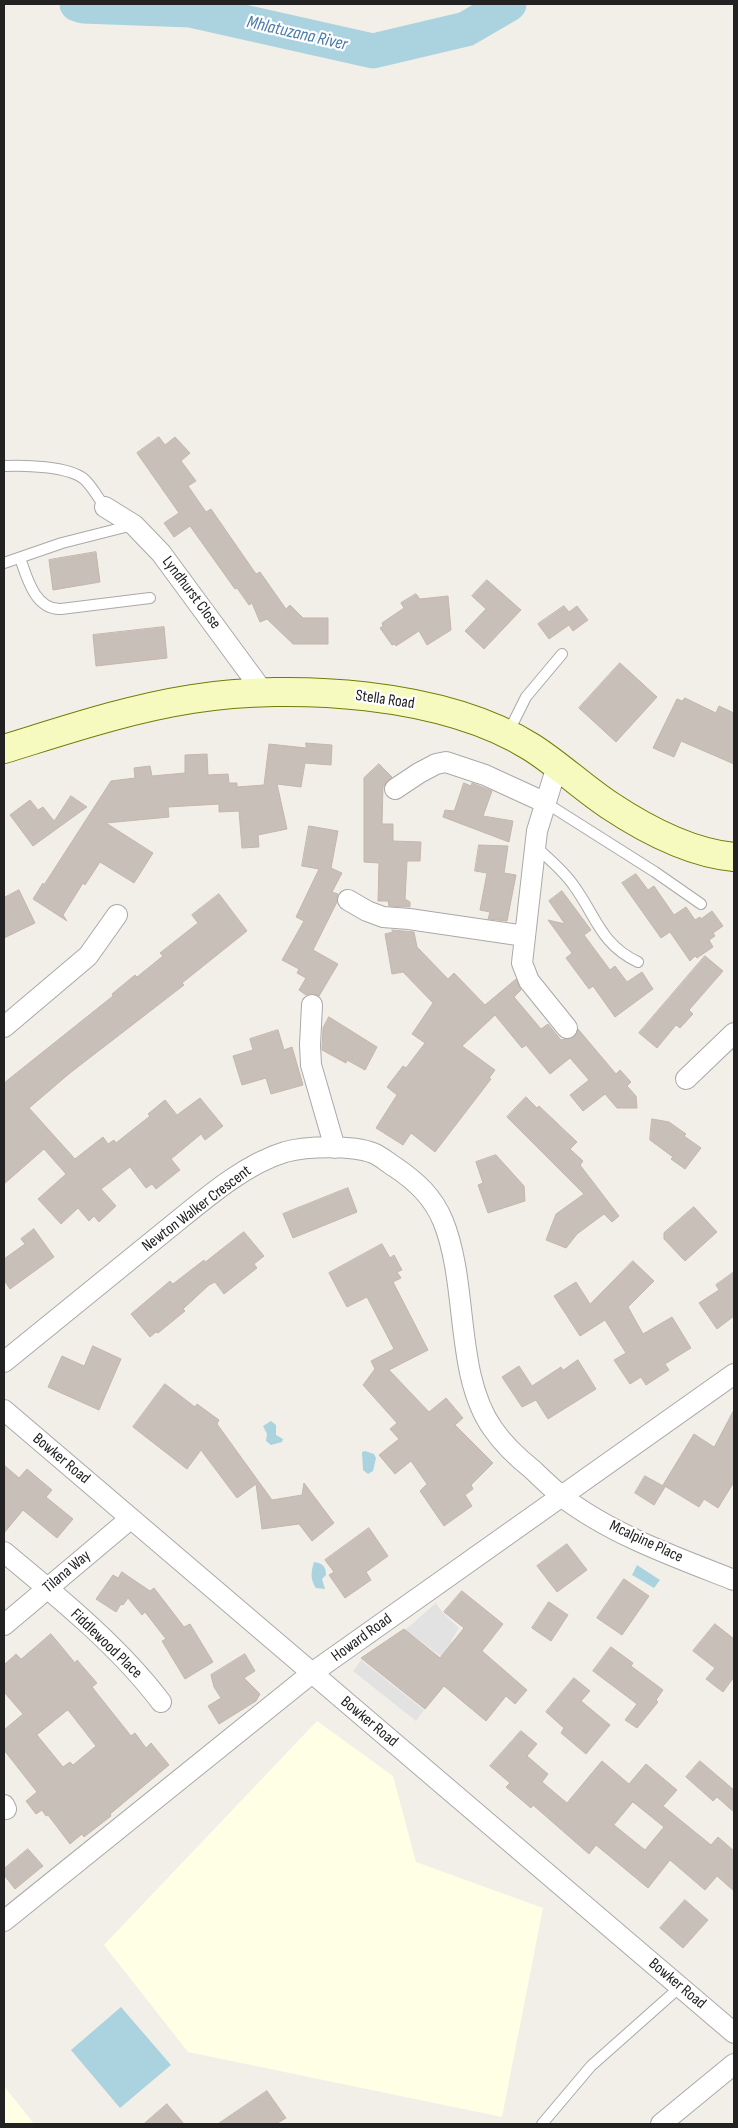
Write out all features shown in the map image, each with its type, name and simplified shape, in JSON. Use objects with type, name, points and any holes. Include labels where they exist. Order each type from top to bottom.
[{"type":"main road","name":"Stella Road","points":[[4,749],[118,715],[173,703],[232,694],[342,694],[401,701],[462,715],[508,734],[636,821],[668,837],[710,853],[734,857]]},
{"type":"street","name":"Lyndhurst Close","points":[[105,507],[134,525],[161,553],[264,693]]},
{"type":"street","points":[[395,789],[428,768],[446,762],[485,776],[546,803]]},
{"type":"street","points":[[557,766],[537,831],[522,963],[529,981],[567,1028]]},
{"type":"street","points":[[348,900],[367,911],[383,917],[525,936]]},
{"type":"street","points":[[4,1027],[88,956],[117,915]]},
{"type":"street","points":[[312,1005],[311,1065],[336,1148]]},
{"type":"street","points":[[686,1079],[734,1033]]},
{"type":"street","name":"Newton Walker Crescent","points":[[4,1362],[197,1206],[247,1169],[286,1152],[336,1148],[376,1154],[417,1182],[436,1206],[451,1241],[477,1401],[503,1442],[561,1496]]},
{"type":"street","name":"Howard Road","points":[[4,1922],[312,1673],[734,1374]]},
{"type":"street","name":"Bowker Road","points":[[4,1410],[734,2033]]},
{"type":"street","name":"Mcalpine Place","points":[[561,1496],[613,1528],[673,1556],[734,1580]]},
{"type":"street","name":"Tilana Way","points":[[4,1625],[130,1518]]},
{"type":"street","name":"Fiddlewood Place","points":[[4,1552],[48,1588],[131,1667],[146,1682],[160,1702]]},
{"type":"street","points":[[660,2124],[734,2064]]},
{"type":"lane","points":[[4,466],[48,467],[83,479],[105,507]]},
{"type":"lane","points":[[4,563],[62,543],[134,525]]},
{"type":"lane","points":[[20,558],[34,591],[49,608],[61,609],[150,598]]},
{"type":"lane","points":[[508,734],[526,697],[562,654]]},
{"type":"lane","points":[[546,803],[655,872],[701,904]]},
{"type":"lane","points":[[535,846],[574,885],[597,925],[617,951],[638,962]]},
{"type":"lane","points":[[542,2124],[591,2066],[680,1987]]},
{"type":"shaded area","points":[[436,1603],[443,1613],[459,1628],[451,1641],[471,1659],[460,1670],[405,1630]]},
{"type":"shaded area","points":[[361,1660],[424,1710],[416,1721],[353,1671]]},
{"type":"shaded area","points":[[317,1721],[393,1776],[416,1862],[543,1908],[502,2117],[188,2052],[104,1945]]},
{"type":"shaded area","points":[[4,2086],[34,2124],[4,2124]]},
{"type":"water","points":[[271,1421],[276,1425],[276,1435],[283,1439],[282,1442],[271,1445],[266,1441],[267,1434],[263,1426]]},
{"type":"water","points":[[362,1452],[374,1454],[376,1458],[373,1471],[368,1474],[363,1470]]},
{"type":"water","points":[[314,1562],[321,1564],[325,1569],[326,1575],[322,1579],[325,1589],[316,1588],[313,1582]]},
{"type":"water","points":[[637,1565],[660,1580],[654,1588],[632,1575]]},
{"type":"water","points":[[121,2007],[171,2065],[120,2108],[71,2050]]},
{"type":"building","points":[[159,437],[165,445],[175,437],[190,453],[181,461],[196,481],[188,486],[206,512],[211,509],[256,574],[260,572],[286,609],[290,605],[303,618],[328,618],[328,644],[293,644],[267,619],[260,622],[252,603],[249,605],[237,588],[235,589],[190,526],[174,537],[164,523],[179,513],[137,453]]},
{"type":"building","points":[[96,552],[100,582],[53,590],[49,560]]},
{"type":"building","points":[[487,580],[521,610],[484,649],[465,631],[486,609],[472,596]]},
{"type":"building","points":[[416,594],[420,599],[448,596],[451,630],[427,645],[419,631],[396,646],[395,644],[392,645],[380,628],[383,626],[382,623],[404,608],[401,603]]},
{"type":"building","points":[[564,606],[569,612],[577,606],[588,620],[573,631],[569,625],[549,639],[538,624]]},
{"type":"building","points":[[164,627],[167,658],[96,666],[93,635]]},
{"type":"building","points":[[620,663],[657,697],[616,742],[579,708]]},
{"type":"building","points":[[685,698],[716,713],[719,706],[734,713],[734,764],[681,741],[674,757],[653,748],[677,699],[682,701]]},
{"type":"building","points":[[306,743],[332,745],[331,765],[305,763],[301,787],[277,784],[287,829],[258,835],[259,847],[242,848],[239,811],[219,812],[219,804],[168,807],[169,817],[106,823],[153,853],[134,883],[100,862],[85,885],[83,883],[63,915],[67,921],[33,899],[111,781],[135,778],[134,768],[150,766],[152,776],[185,773],[185,755],[207,754],[208,775],[228,774],[229,783],[237,783],[237,787],[264,785],[269,744],[306,748]]},
{"type":"building","points":[[379,764],[392,777],[383,787],[382,824],[393,824],[393,841],[421,842],[420,861],[407,861],[405,899],[410,902],[410,907],[389,906],[388,901],[378,901],[379,863],[364,862],[364,778]]},
{"type":"building","points":[[464,783],[471,786],[472,783],[492,791],[483,816],[513,821],[509,842],[443,817],[445,810],[454,811]]},
{"type":"building","points":[[71,796],[87,807],[33,846],[10,815],[30,800],[38,810],[43,807],[54,821]]},
{"type":"building","points":[[309,826],[338,831],[331,868],[342,873],[332,892],[338,894],[337,902],[313,950],[338,964],[319,996],[313,993],[306,995],[299,990],[306,978],[297,973],[299,969],[282,960],[304,921],[296,917],[319,869],[302,866]]},
{"type":"building","points":[[479,845],[508,846],[504,873],[516,875],[507,921],[488,919],[490,912],[480,910],[487,873],[475,871]]},
{"type":"building","points":[[636,874],[648,890],[654,886],[674,915],[686,907],[695,920],[700,917],[701,919],[712,911],[723,926],[713,933],[715,936],[709,940],[713,947],[697,958],[695,956],[690,961],[670,932],[661,938],[622,883]]},
{"type":"building","points":[[19,890],[35,923],[4,938],[4,898]]},
{"type":"building","points":[[562,891],[591,930],[584,935],[610,970],[615,966],[627,982],[642,972],[653,989],[615,1017],[593,986],[589,989],[566,958],[572,953],[548,920],[565,924],[549,901]]},
{"type":"building","points":[[219,894],[247,931],[182,983],[184,985],[70,1073],[29,1108],[75,1159],[103,1137],[108,1144],[114,1140],[116,1143],[150,1116],[148,1114],[165,1100],[177,1115],[200,1098],[223,1126],[205,1140],[201,1134],[171,1159],[180,1170],[156,1189],[152,1184],[146,1188],[130,1167],[101,1189],[116,1206],[99,1222],[94,1216],[89,1221],[78,1208],[61,1224],[38,1199],[66,1174],[44,1149],[4,1184],[4,1083],[113,996],[112,994],[135,975],[137,977],[163,956],[160,953],[198,923],[192,915]]},
{"type":"building","points":[[392,930],[414,932],[417,947],[448,979],[454,973],[485,1005],[516,979],[521,990],[514,997],[541,1029],[548,1024],[561,1040],[574,1037],[578,1029],[616,1074],[620,1070],[631,1082],[627,1086],[636,1096],[637,1108],[617,1108],[605,1094],[583,1111],[570,1095],[589,1080],[570,1058],[550,1074],[526,1045],[522,1048],[495,1015],[462,1046],[495,1070],[489,1078],[491,1079],[435,1152],[411,1133],[403,1145],[376,1128],[397,1095],[387,1087],[403,1066],[406,1068],[425,1043],[412,1034],[433,1003],[403,972],[392,974],[385,934],[393,932]]},
{"type":"building","points":[[705,956],[723,971],[689,1010],[693,1014],[680,1028],[676,1025],[657,1048],[639,1033]]},
{"type":"building","points":[[329,1017],[377,1047],[365,1070],[347,1060],[346,1063],[322,1050],[323,1028]]},
{"type":"building","points":[[278,1030],[284,1050],[292,1047],[303,1085],[271,1094],[266,1078],[242,1085],[233,1056],[253,1050],[250,1039]]},
{"type":"building","points":[[526,1097],[537,1108],[539,1106],[577,1142],[570,1149],[583,1161],[580,1165],[619,1216],[612,1222],[604,1214],[577,1234],[566,1248],[546,1240],[556,1214],[584,1194],[507,1117]]},
{"type":"building","points":[[652,1119],[669,1122],[701,1148],[685,1169],[671,1159],[673,1157],[650,1140]]},
{"type":"building","points":[[496,1155],[524,1186],[525,1201],[488,1213],[478,1185],[483,1183],[476,1162]]},
{"type":"building","points":[[348,1188],[357,1212],[293,1238],[283,1214]]},
{"type":"building","points":[[694,1207],[717,1232],[685,1261],[664,1239],[664,1233]]},
{"type":"building","points":[[34,1229],[54,1257],[10,1289],[4,1280],[4,1259],[25,1244],[21,1239]]},
{"type":"building","points":[[244,1232],[264,1256],[254,1264],[257,1268],[224,1294],[215,1282],[209,1285],[183,1309],[185,1311],[158,1333],[156,1332],[150,1337],[131,1314],[170,1281],[173,1284]]},
{"type":"building","points":[[382,1244],[390,1258],[394,1255],[402,1270],[397,1272],[401,1278],[393,1282],[428,1350],[389,1370],[429,1412],[446,1398],[463,1418],[455,1425],[493,1463],[471,1485],[473,1489],[465,1495],[472,1506],[444,1526],[420,1491],[427,1484],[411,1461],[395,1474],[379,1455],[399,1439],[390,1429],[397,1423],[363,1385],[375,1369],[371,1361],[394,1349],[367,1297],[347,1307],[329,1273]]},
{"type":"building","points":[[633,1261],[654,1281],[628,1307],[643,1334],[672,1317],[691,1348],[665,1364],[669,1370],[646,1385],[641,1377],[630,1384],[614,1360],[626,1353],[605,1320],[580,1336],[554,1296],[576,1282],[590,1304]]},
{"type":"building","points":[[734,1272],[734,1316],[717,1329],[699,1303],[719,1290],[716,1285]]},
{"type":"building","points":[[93,1346],[121,1359],[99,1410],[48,1387],[62,1356],[84,1366]]},
{"type":"building","points":[[578,1360],[596,1389],[548,1419],[536,1400],[522,1407],[502,1377],[519,1366],[532,1386],[561,1367],[563,1370]]},
{"type":"building","points":[[165,1384],[195,1407],[197,1404],[219,1420],[217,1424],[272,1500],[302,1495],[304,1483],[334,1523],[312,1541],[299,1524],[262,1529],[256,1484],[237,1498],[201,1450],[187,1469],[133,1427]]},
{"type":"building","points":[[734,1410],[734,1482],[718,1508],[704,1499],[699,1507],[663,1485],[694,1434],[714,1447]]},
{"type":"building","points":[[4,1465],[19,1478],[27,1469],[52,1490],[46,1497],[73,1519],[57,1538],[23,1510],[4,1533]]},
{"type":"building","points":[[645,1476],[665,1487],[654,1505],[635,1493]]},
{"type":"building","points":[[369,1528],[388,1556],[366,1572],[371,1580],[345,1598],[329,1575],[334,1572],[325,1560]]},
{"type":"building","points":[[567,1544],[587,1570],[557,1592],[537,1566]]},
{"type":"building","points":[[122,1572],[150,1591],[154,1588],[184,1627],[190,1624],[213,1662],[185,1679],[162,1641],[166,1639],[145,1612],[142,1615],[128,1598],[116,1612],[96,1599],[113,1575],[118,1578]]},
{"type":"building","points":[[624,1579],[649,1596],[622,1635],[597,1618]]},
{"type":"building","points":[[462,1591],[503,1624],[482,1651],[527,1690],[515,1704],[506,1696],[486,1721],[444,1686],[425,1709],[361,1658],[404,1629],[440,1658],[464,1628],[444,1612]]},
{"type":"building","points":[[549,1602],[568,1615],[551,1641],[532,1628]]},
{"type":"building","points":[[715,1624],[734,1639],[734,1677],[723,1692],[706,1679],[715,1668],[693,1651]]},
{"type":"building","points":[[51,1634],[75,1663],[77,1660],[97,1683],[92,1687],[131,1736],[135,1733],[146,1748],[151,1743],[169,1765],[110,1814],[111,1816],[84,1837],[82,1834],[70,1844],[48,1815],[46,1816],[42,1810],[36,1814],[26,1801],[37,1792],[4,1750],[4,1730],[23,1714],[4,1692],[4,1665],[16,1654],[21,1659]],"holes":[[[68,1710],[96,1746],[73,1765],[70,1762],[63,1767],[37,1735]]]},
{"type":"building","points":[[611,1647],[633,1663],[631,1666],[663,1690],[656,1700],[658,1702],[637,1728],[625,1720],[637,1704],[593,1671]]},
{"type":"building","points":[[245,1654],[255,1671],[244,1678],[260,1694],[256,1701],[219,1724],[208,1706],[221,1698],[214,1687],[211,1675]]},
{"type":"building","points":[[574,1678],[590,1691],[581,1701],[610,1725],[586,1754],[561,1733],[564,1728],[546,1712]]},
{"type":"building","points":[[521,1731],[537,1744],[527,1756],[548,1774],[542,1782],[567,1803],[602,1761],[629,1784],[646,1764],[677,1790],[663,1806],[711,1845],[718,1837],[734,1851],[734,1891],[717,1876],[705,1890],[670,1860],[648,1888],[596,1845],[589,1854],[533,1805],[531,1808],[506,1787],[510,1783],[490,1766]],"holes":[[[633,1802],[664,1827],[645,1850],[614,1825]]]},
{"type":"building","points":[[700,1761],[734,1790],[734,1812],[717,1797],[713,1801],[686,1777]]},
{"type":"building","points":[[28,1849],[43,1866],[15,1889],[4,1875],[4,1869]]},
{"type":"building","points":[[685,1900],[708,1920],[683,1948],[660,1928]]},
{"type":"building","points":[[267,2091],[286,2118],[276,2124],[218,2124]]},
{"type":"building","points":[[167,2104],[184,2124],[144,2124]]},
{"type":"waterway","name":"Mhlatuzana River","points":[[77,4],[83,6],[190,10],[373,51],[466,29],[509,4]]}]
